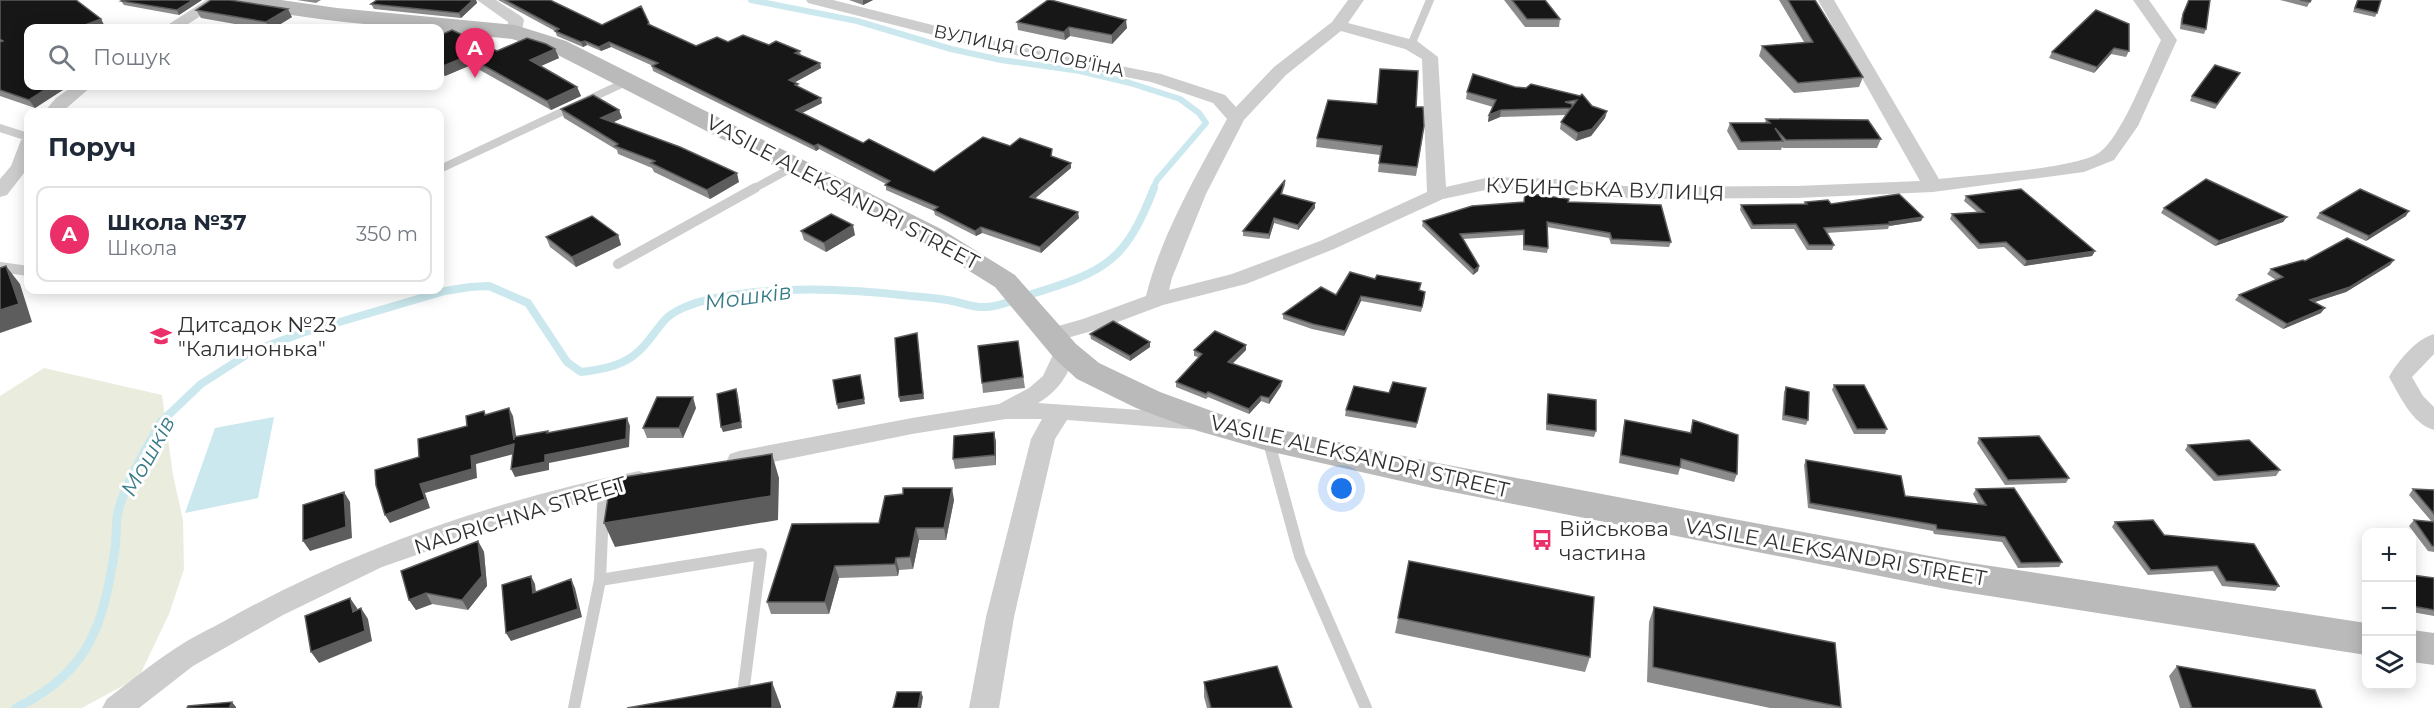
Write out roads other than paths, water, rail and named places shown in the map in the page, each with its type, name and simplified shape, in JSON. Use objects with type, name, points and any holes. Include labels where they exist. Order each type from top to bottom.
[{"type":"main road","name":"VASILE ALEKSANDRI STREET","points":[[247,1],[336,15],[431,24]]},
{"type":"main road","name":"VASILE ALEKSANDRI STREET","points":[[444,25],[515,32],[558,46],[931,235],[989,269],[1016,294],[1059,343],[1088,371],[1120,387],[1210,423],[1268,439],[1590,506],[1951,575],[2362,638]]},
{"type":"main road","points":[[2416,647],[2434,650]]},
{"type":"street","points":[[178,24],[217,0]]},
{"type":"street","points":[[485,0],[516,20],[515,32]]},
{"type":"street","name":"ВУЛИЦЯ СОЛОВ'ЇНА","points":[[814,0],[1000,47],[1155,78],[1219,99],[1236,118]]},
{"type":"street","points":[[1156,300],[1161,278],[1196,194],[1236,118],[1280,71],[1338,25],[1356,0]]},
{"type":"street","points":[[1826,0],[1934,186]]},
{"type":"street","name":"КУБИНСЬКА ВУЛИЦЯ","points":[[1059,343],[1091,324],[1156,300],[1239,279],[1327,245],[1437,195],[1490,183],[1556,185],[1636,194],[1796,192],[1934,186],[2077,168],[2107,156],[2132,122],[2169,40],[2141,0]]},
{"type":"street","points":[[1338,25],[1411,45],[1430,57],[1437,195]]},
{"type":"street","points":[[57,108],[78,90]]},
{"type":"street","points":[[0,191],[20,167],[24,156]]},
{"type":"street","points":[[2434,341],[2400,377],[2415,402],[2434,422]]},
{"type":"street","points":[[1006,411],[1044,389],[1059,371],[1059,343]]},
{"type":"street","points":[[718,464],[912,426],[1006,411],[1061,411],[1210,423]]},
{"type":"street","points":[[984,708],[1000,617],[1043,439],[1061,411]]},
{"type":"street","name":"NADRICHNA STREET","points":[[117,708],[183,658],[273,607],[373,560],[488,520],[604,487],[661,476]]},
{"type":"lane","points":[[1411,45],[1430,0]]},
{"type":"lane","points":[[444,167],[629,80]]},
{"type":"lane","points":[[0,128],[24,136]]},
{"type":"lane","points":[[618,264],[795,166]]},
{"type":"lane","points":[[0,267],[24,270]]},
{"type":"lane","points":[[1268,439],[1300,556],[1366,708]]},
{"type":"lane","points":[[574,708],[600,580],[604,487]]},
{"type":"lane","points":[[600,580],[761,554],[743,694],[720,698]]},
{"type":"water","points":[[274,417],[258,498],[185,513],[215,428]]},
{"type":"waterway","name":"Мошків","points":[[751,0],[857,21],[951,49],[1001,60],[1080,71],[1130,83],[1180,99],[1199,113],[1206,123],[1157,180],[1153,189]]},
{"type":"waterway","name":"Мошків","points":[[444,291],[489,286],[528,303],[567,362],[581,372],[608,367],[627,360],[642,349],[667,318],[678,310],[705,300],[736,295],[811,289],[934,298],[976,307],[999,305],[1080,277],[1111,259],[1134,232],[1154,188]]},
{"type":"waterway","name":"Мошків","points":[[162,421],[201,384],[251,352],[302,333],[435,294]]},
{"type":"waterway","name":"Мошків","points":[[16,708],[41,694],[61,678],[77,662],[89,644],[105,601],[122,498],[162,421]]},
{"type":"place","name":"Школа №37","points":[[475,78]]},
{"type":"place","name":"Дитсадок №23 \"Калинонька\"","points":[[161,336]]},
{"type":"place","name":"Військова частина","points":[[1542,540]]}]
